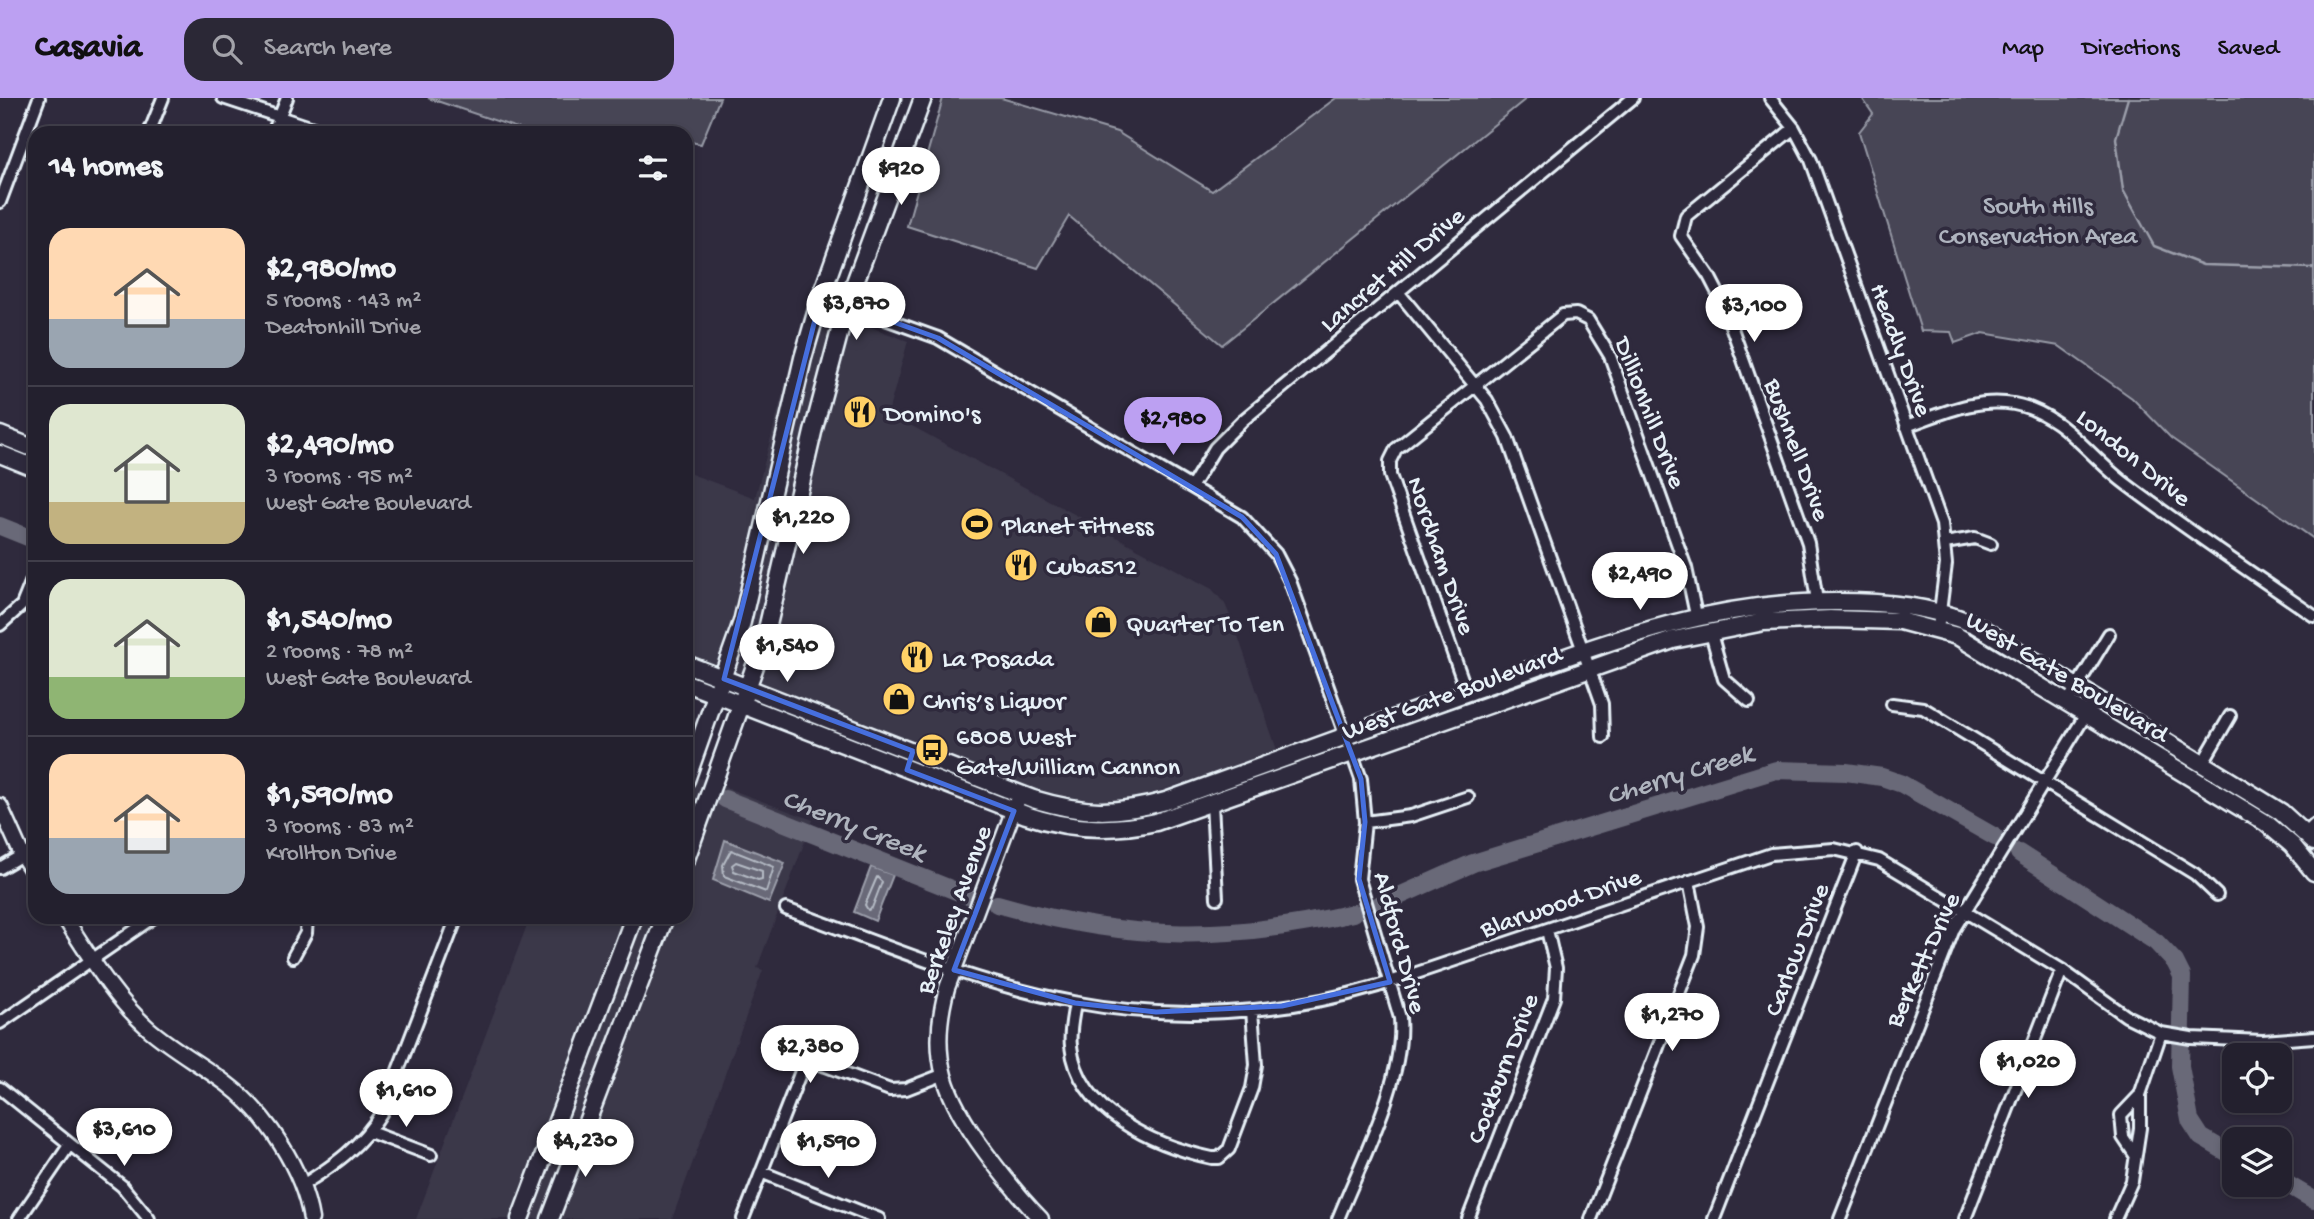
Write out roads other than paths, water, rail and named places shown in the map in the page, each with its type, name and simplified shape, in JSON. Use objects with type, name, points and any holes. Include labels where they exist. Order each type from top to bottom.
[{"type":"main road","points":[[693,761],[742,622],[765,517],[821,296],[892,98]]},
{"type":"main road","points":[[693,840],[765,638],[847,303],[923,98]]},
{"type":"main road","points":[[0,435],[28,442]]},
{"type":"main road","points":[[0,454],[28,465]]},
{"type":"main road","points":[[765,517],[793,520]]},
{"type":"main road","name":"West Gate Boulevard","points":[[693,683],[749,689],[1020,794],[1081,812],[1113,813],[1140,808],[1583,650],[1696,615],[1759,605],[1817,601],[1899,603],[1941,611],[1974,624],[2280,812],[2311,834]]},
{"type":"main road","name":"West Gate Boulevard","points":[[693,669],[742,705],[907,770],[1052,824],[1109,829],[1156,822],[1589,667],[1710,630],[1764,622],[1830,619],[1900,621],[1938,628],[1972,643],[2088,713],[2266,823],[2292,845],[2314,872]]},
{"type":"main road","points":[[907,770],[913,751]]},
{"type":"main road","points":[[520,1219],[631,924]]},
{"type":"main road","points":[[550,1219],[662,924]]},
{"type":"main road","points":[[554,1129],[580,1140]]},
{"type":"street","points":[[28,126],[39,98]]},
{"type":"street","points":[[152,126],[163,98]]},
{"type":"street","points":[[223,98],[309,126]]},
{"type":"street","points":[[276,126],[287,98]]},
{"type":"street","name":"Lancret Hill Drive","points":[[1192,486],[1226,436],[1633,98]]},
{"type":"street","name":"Headly Drive","points":[[1770,98],[1794,128],[1811,160],[1945,543],[1947,564],[1938,628]]},
{"type":"street","points":[[0,202],[28,127]]},
{"type":"street","name":"Bushnell Drive","points":[[1794,128],[1686,216],[1681,236],[1723,303],[1808,543],[1817,601]]},
{"type":"street","points":[[1398,292],[1476,386],[1494,411],[1507,437],[1589,667],[1604,714],[1603,737]]},
{"type":"street","name":"Aldford Drive","points":[[821,296],[847,303],[938,338],[1242,517],[1276,554],[1290,580],[1352,752],[1363,792],[1365,822],[1359,879],[1398,1004],[1402,1034],[1395,1075],[1338,1219]]},
{"type":"street","name":"Dillionhill Drive","points":[[1476,386],[1557,319],[1569,313],[1588,320],[1604,344],[1617,374],[1686,568],[1696,615]]},
{"type":"street","name":"Nordham Drive","points":[[1467,693],[1389,468],[1396,449],[1476,386]]},
{"type":"street","name":"London Drive","points":[[1906,426],[1979,403],[2005,403],[2034,410],[2069,432],[2124,483],[2314,616]]},
{"type":"street","points":[[1945,543],[1975,538],[1991,544]]},
{"type":"street","points":[[0,625],[22,605],[28,590]]},
{"type":"street","points":[[22,605],[28,608]]},
{"type":"street","points":[[1710,630],[1724,679],[1749,701]]},
{"type":"street","points":[[2068,701],[2109,634]]},
{"type":"street","name":"Berkett Drive","points":[[1840,1219],[1938,965],[1966,910],[2096,698]]},
{"type":"street","points":[[1892,704],[1923,708],[2195,874],[2217,895]]},
{"type":"street","points":[[2202,764],[2230,716]]},
{"type":"street","name":"Berkeley Avenue","points":[[1020,794],[954,970],[939,1024],[942,1075],[966,1125],[1011,1187],[1041,1219]]},
{"type":"street","points":[[1365,822],[1422,813],[1468,797]]},
{"type":"street","points":[[1212,803],[1217,898]]},
{"type":"street","points":[[0,806],[28,864]]},
{"type":"street","name":"Blarwood Drive","points":[[786,909],[954,970],[1075,1003],[1156,1012],[1252,1010],[1335,997],[1390,982],[1689,881],[1792,850],[1834,849],[1857,852],[1889,865],[2062,970],[2126,1016],[2167,1034],[2191,1038],[2263,1041],[2314,1037]]},
{"type":"street","name":"Carlow Drive","points":[[1714,1219],[1857,852]]},
{"type":"street","points":[[0,868],[22,855]]},
{"type":"street","points":[[1591,1219],[1694,955],[1698,927],[1689,881]]},
{"type":"street","points":[[69,924],[115,992],[148,1028],[244,1099],[271,1131],[301,1186],[311,1219]]},
{"type":"street","points":[[0,1023],[144,924]]},
{"type":"street","points":[[293,957],[306,933],[307,924]]},
{"type":"street","points":[[301,1186],[338,1163],[370,1132],[382,1112],[454,924]]},
{"type":"street","name":"Cockburn Drive","points":[[1468,1219],[1554,998],[1556,968],[1547,930]]},
{"type":"street","points":[[1965,1219],[2062,970]]},
{"type":"street","points":[[1075,1003],[1070,1044],[1072,1055],[1083,1081],[1106,1110],[1152,1138],[1212,1158],[1219,1158],[1229,1149],[1252,1088],[1256,1065],[1252,1010]]},
{"type":"street","points":[[2115,1219],[2132,1181],[2140,1095],[2167,1034]]},
{"type":"street","points":[[743,1219],[803,1066],[815,1063],[890,1090],[906,1089],[942,1075]]},
{"type":"street","points":[[0,1088],[122,1186],[149,1219]]},
{"type":"street","points":[[2135,1155],[2123,1138],[2121,1115],[2140,1095]]},
{"type":"street","points":[[370,1132],[431,1155]]},
{"type":"street","points":[[19,1219],[70,1144]]},
{"type":"street","points":[[761,1172],[879,1219]]},
{"type":"water","points":[[725,840],[785,863],[769,903],[713,880]]},
{"type":"water","points":[[871,867],[893,875],[875,921],[854,912]]},
{"type":"waterway","points":[[2128,98],[2116,138],[2123,190],[2154,246],[2203,265],[2314,268]]},
{"type":"waterway","name":"Cherry Creek","points":[[0,526],[28,537]]},
{"type":"waterway","name":"Cherry Creek","points":[[1379,905],[1473,863],[1776,770],[1846,772],[1882,777],[1902,784],[1995,837]]},
{"type":"waterway","name":"Cherry Creek","points":[[725,799],[966,895]]},
{"type":"waterway","name":"Cherry Creek","points":[[2019,853],[2156,942],[2175,962],[2182,976],[2180,1066],[2190,1120],[2201,1137],[2222,1149]]},
{"type":"waterway","name":"Cherry Creek","points":[[997,904],[1088,925],[1174,933],[1261,929],[1353,913]]},
{"type":"waterway","name":"Cherry Creek","points":[[2292,1187],[2314,1200]]},
{"type":"place","name":"Domino's","points":[[860,412]]},
{"type":"place","name":"Planet Fitness","points":[[977,524]]},
{"type":"place","name":"Cuba512","points":[[1021,565]]},
{"type":"place","name":"Quarter To Ten","points":[[1101,622]]},
{"type":"place","name":"La Posada","points":[[917,657]]},
{"type":"place","name":"Chris’s Liquor","points":[[899,699]]},
{"type":"place","name":"6808 West Gate/William Cannon","points":[[932,750]]},
{"type":"park label","name":"South Hills Conservation Area","points":[[2038,219]]}]
